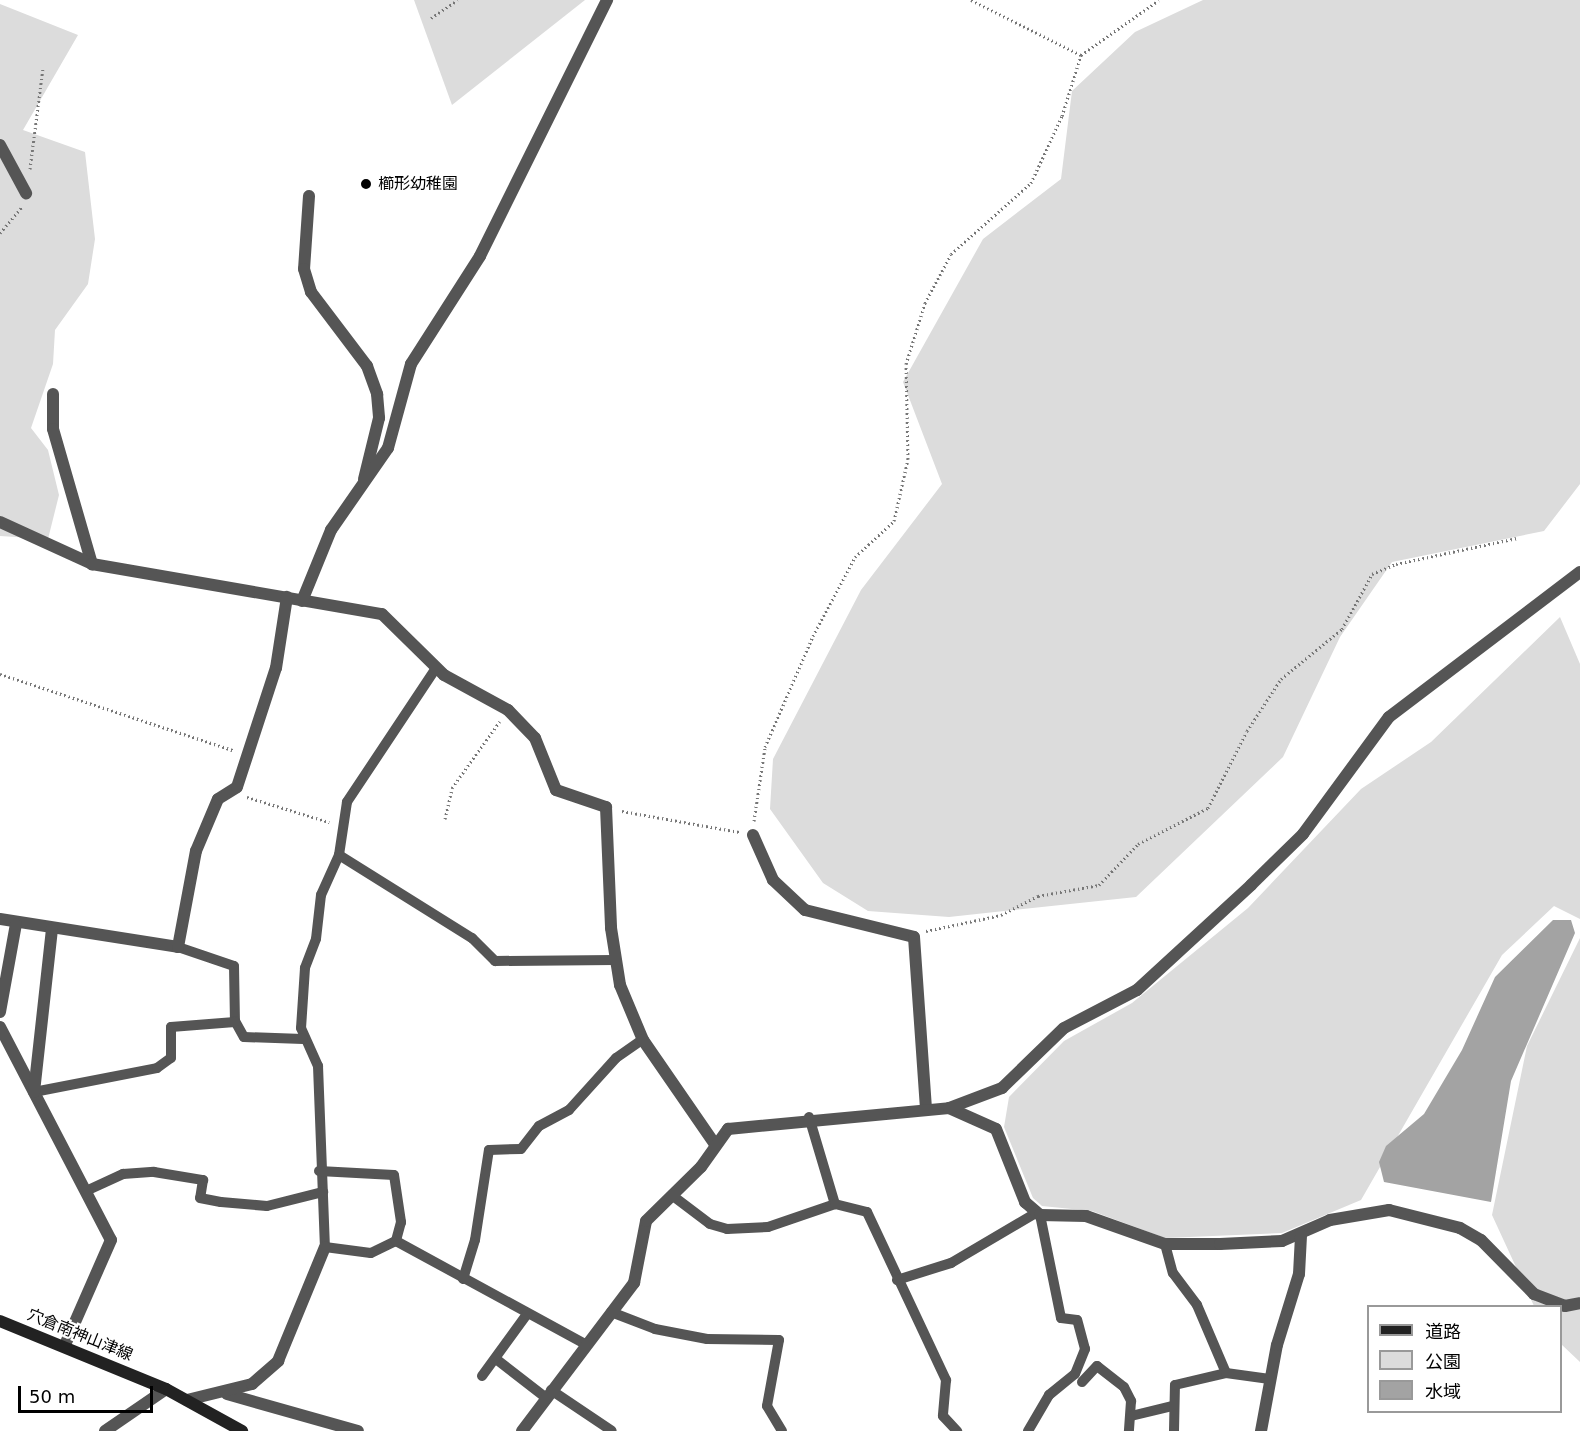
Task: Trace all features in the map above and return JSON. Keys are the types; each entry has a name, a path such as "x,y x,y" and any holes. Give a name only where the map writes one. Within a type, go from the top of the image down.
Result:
{"main road":[{"name":"穴倉南神山津線","path":"0,1321 65,1345 166,1389 242,1431"}],"street":[{"path":"302,601 332,530 395,433 411,364 480,256 607,0"},
{"path":"0,145 26,193"},
{"path":"309,196 304,269 310,292 367,366 377,394 379,418 363,483"},
{"path":"53,394 53,429 92,564"},
{"path":"0,522 92,564 382,614 436,668 508,710 535,738 556,790 606,807 614,960 643,1039 714,1143"},
{"path":"522,1431 583,1343 634,1283 646,1221 701,1167 714,1143 728,1129 809,1117 949,1108 1002,1088 1064,1028 1137,990 1303,834 1389,717 1580,572"},
{"path":"0,919 52,930 178,947 196,851 211,810 237,787 276,668 287,597"},
{"path":"753,835 773,880 805,910 914,937 926,1110"},
{"path":"0,1012 16,924"},
{"path":"34,1092 52,930"},
{"path":"0,1027 111,1240 65,1345"},
{"path":"949,1108 996,1129 1024,1203 1038,1214 1086,1216 1165,1244 1262,1243 1301,1235 1356,1213 1389,1210 1435,1218 1481,1240 1534,1294 1565,1306 1580,1303"},
{"path":"1261,1431 1270,1379 1299,1274 1301,1235"},
{"path":"187,1400 227,1394 252,1384 278,1361 326,1246"},
{"path":"105,1431 166,1389"},
{"path":"227,1394 358,1431"}],"lane":[{"path":"319,1171 394,1175 401,1222 396,1241 371,1253 326,1246 323,1192 319,1171 318,1066 303,1039 305,968 316,939 321,895 339,855 340,825 362,778 393,739 436,668"},
{"path":"339,855 472,938 495,961 614,960"},
{"path":"178,947 234,966 235,1022 240,1034 257,1041 303,1039"},
{"path":"34,1092 157,1068 170,1061 171,1027 235,1022"},
{"path":"463,1279 475,1240 489,1150 520,1149 539,1126 569,1110 616,1058 643,1039"},
{"path":"809,1117 835,1204"},
{"path":"86,1191 123,1174 154,1172 203,1180 200,1198 221,1202 267,1206 323,1192"},
{"path":"673,1196 710,1224 727,1229 768,1227 835,1204 867,1212 946,1380 943,1416 957,1431"},
{"path":"897,1280 951,1263 1038,1214 1061,1318 1077,1320 1085,1349 1075,1374 1046,1399 1028,1431"},
{"path":"396,1241 583,1343"},
{"path":"1165,1244 1173,1273 1197,1305 1226,1373"},
{"path":"611,1311 641,1325 707,1339 779,1341 767,1406 782,1431"},
{"path":"482,1376 528,1314"},
{"path":"496,1359 612,1431"},
{"path":"1082,1382 1097,1366 1124,1387 1131,1416 1130,1431"},
{"path":"1174,1431 1172,1406 1175,1385 1226,1373 1270,1379"},
{"path":"1131,1416 1172,1406"}],"path":[{"path":"431,18 458,0"},
{"path":"971,0 1081,55"},
{"path":"606,807 753,835 765,747 813,636 855,557 894,521 908,459 906,364 925,303 951,254 1031,183 1062,116 1081,55 1159,0"},
{"path":"0,233 25,202 43,68"},
{"path":"914,937 947,923 1000,915 1038,896 1098,885 1138,844 1208,808 1246,731 1281,679 1342,629 1372,574 1396,564 1517,538"},
{"path":"0,674 248,755"},
{"path":"445,819 452,788 508,710"},
{"path":"237,787 244,796 340,825"}],"green space":[{"path":"414,0 585,0 452,105"},
{"path":"1203,0 1580,0 1580,484 1544,531 1392,562 1340,637 1283,757 1136,897 949,917 868,911 823,883 770,809 773,759 861,590 942,484 903,382 983,239 1061,179 1072,91 1135,32"},
{"path":"0,4 78,35 23,130 85,152 95,239 88,284 55,330 53,364 31,428 48,450 59,495 48,539 0,536"},
{"path":"1560,617 1580,664 1580,919 1554,906 1502,955 1361,1200 1282,1233 1165,1238 1092,1211 1042,1206 1033,1198 1004,1127 1009,1097 1064,1041 1132,1003 1248,908 1361,789 1431,742"},
{"path":"1580,938 1580,1362 1562,1345 1562,1305 1534,1305 1492,1215 1527,1046"}],"water":[{"path":"1553,920 1571,920 1575,933 1511,1081 1491,1202 1384,1182 1379,1162 1386,1146 1424,1114 1462,1050 1495,977"}],"place":[{"name":"櫛形幼稚園","path":"366,184"}]}
